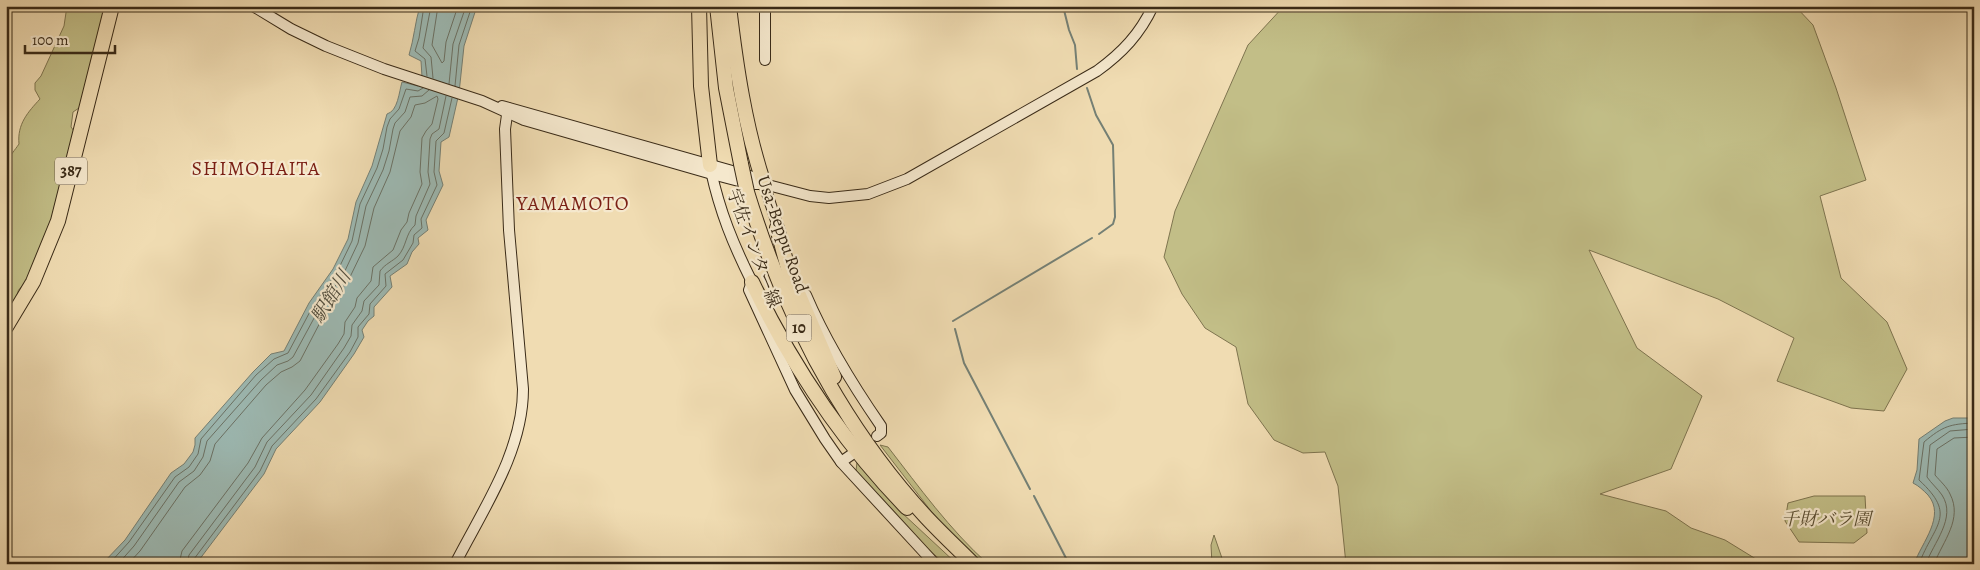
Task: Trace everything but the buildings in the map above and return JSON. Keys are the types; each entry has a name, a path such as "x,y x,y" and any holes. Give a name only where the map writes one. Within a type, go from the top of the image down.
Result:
{"highway":[{"name":"387","path":"6,327 33,282 58,221 112,6"},
{"path":"699,6 701,86 711,170"},
{"name":"Usa-Beppu Road","path":"717,6 726,88 747,192 763,245 798,327 826,380 874,452 927,518 973,564"},
{"path":"729,6 744,105 756,160 764,184"},
{"path":"778,228 789,272 816,338 844,395 870,437 874,452"},
{"path":"752,282 765,310 802,374 839,430 874,473 933,537 962,564"}],"main road":[{"name":"宇佐インター線","path":"253,6 318,42 384,69 508,110 711,170 750,176 764,184 778,228 823,332 847,374 881,426 881,433 877,436"},
{"path":"764,6 765,60"},
{"path":"764,184 810,196 844,198 868,194 899,184 1097,71 1116,58 1145,24 1153,6"},
{"path":"455,564 512,450 519,429 522,406 523,388 509,230 506,129 508,110"},
{"name":"宇佐インター線","path":"711,170 731,239 752,282 749,290 795,390 841,462 935,564"},
{"path":"841,462 851,455"}],"green space":[{"path":"67,6 105,6 82,106 73,112 71,127 77,135 52,228 25,285 18,291 14,304 6,314 6,181 8,163 19,144 20,130 24,119 40,99 35,90 35,83 41,76 64,26"},
{"path":"1284,6 1795,6 1813,25 1866,180 1820,196 1841,278 1887,322 1907,369 1884,411 1851,408 1777,381 1794,338 1718,299 1589,250 1637,348 1702,396 1671,469 1600,494 1666,511 1691,528 1725,540 1764,564 1346,564 1338,486 1325,452 1303,453 1274,440 1248,404 1236,347 1205,328 1182,294 1164,257 1175,211 1248,45"},
{"path":"880,445 888,447 948,523 988,564 979,564 941,524"},
{"path":"857,462 901,512 957,564 945,564 918,540 856,471"},
{"name":"千財バラ園","path":"1814,496 1865,496 1867,533 1854,543 1799,542 1785,521 1788,503"},
{"path":"1214,535 1224,564 1212,564 1211,545"}],"water":[{"name":"駅館川","path":"420,6 477,6 464,46 459,93 449,137 441,142 439,171 443,185 426,220 428,230 418,238 419,244 412,252 407,264 390,276 392,287 374,307 374,316 362,330 364,337 354,354 320,402 276,449 264,474 196,564 102,564 125,540 171,473 184,464 193,452 195,438 271,354 284,351 309,303 333,269 348,239 356,202 372,166 387,114 396,105 402,82 418,86 422,77 421,61 409,55"},
{"path":"1953,418 1974,418 1974,564 1914,564 1931,529 1935,512 1933,503 1928,495 1913,483 1917,470 1919,439 1945,421"}],"waterway":[{"path":"1063,6 1075,45 1077,69"},
{"path":"1087,88 1096,115 1113,145 1115,217 1113,224 1099,234"},
{"path":"953,321 1092,238"},
{"path":"955,329 964,363 1030,489"},
{"path":"1034,496 1069,564"}],"district":[{"name":"SHIMOHAITA","path":"256,168"},
{"name":"YAMAMOTO","path":"573,203"}]}
